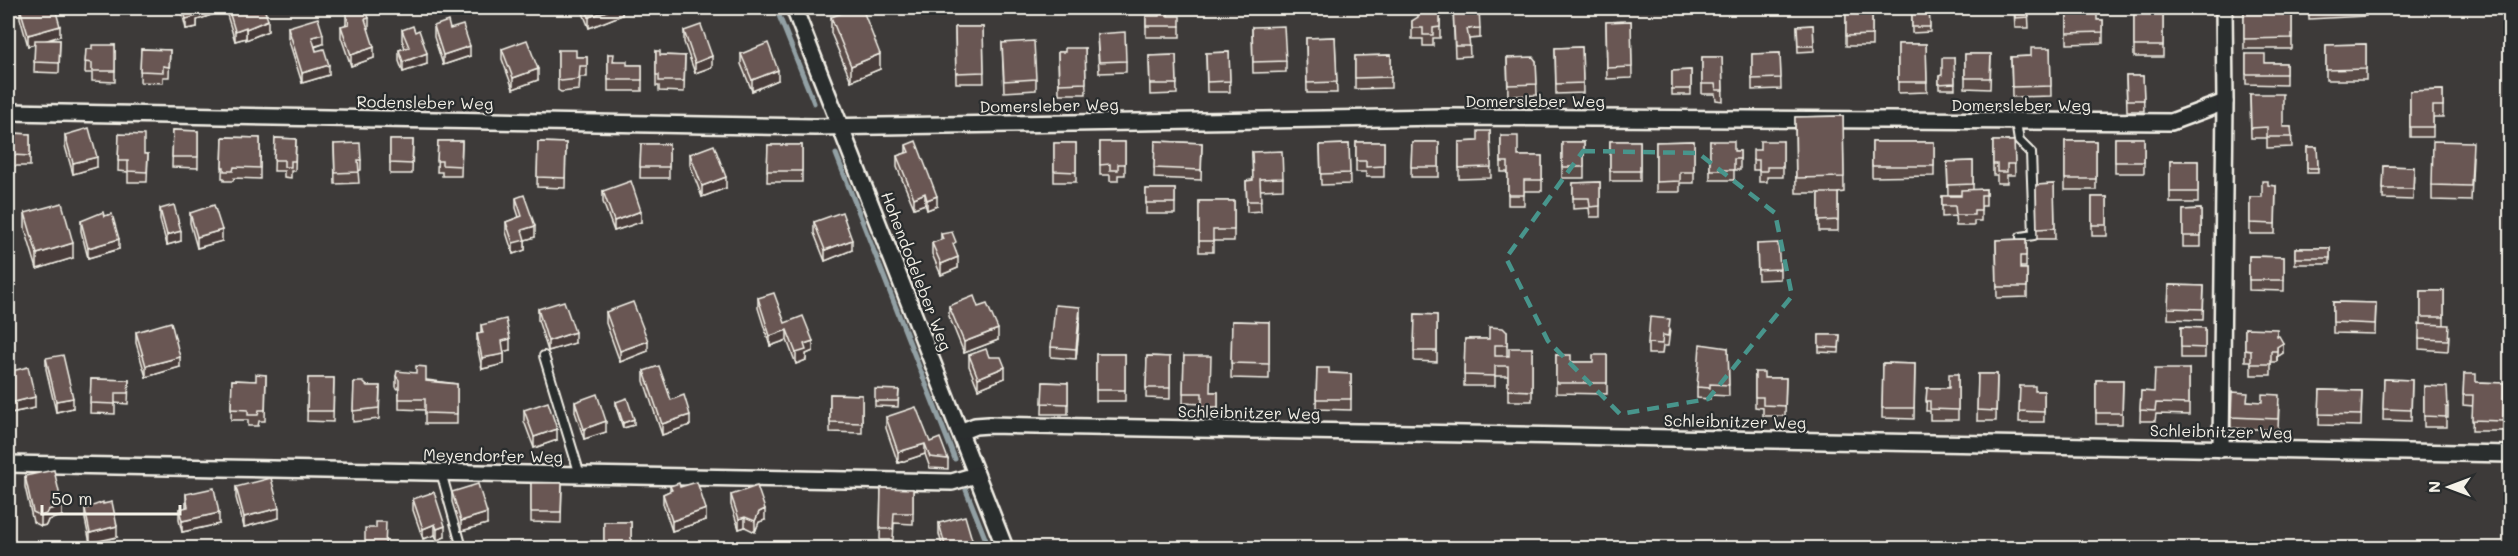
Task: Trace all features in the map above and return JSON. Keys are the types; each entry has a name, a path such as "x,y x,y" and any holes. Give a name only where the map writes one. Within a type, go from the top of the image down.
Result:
{"street":[{"name":"Hohendodeleber Weg","path":"794,8 1005,549"},
{"path":"2221,449 2224,8"},
{"name":"Domersleber Weg","path":"841,126 1445,117 2171,122 2225,102"},
{"name":"Rodensleber Weg","path":"8,112 841,126"},
{"name":"Schleibnitzer Weg","path":"960,432 989,424 2511,454"},
{"name":"Meyendorfer Weg","path":"8,464 952,482 976,475"}],"lane":[{"path":"2016,122 2019,141 2031,153 2034,235 2021,237"},
{"path":"544,356 580,475"},
{"path":"441,472 462,549"}],"highlighted area":[{"path":"1583,151 1698,153 1775,213 1792,296 1708,399 1620,414 1548,341 1506,258"}],"building":[{"path":"20,8 55,8 60,26 28,35"},
{"path":"183,8 202,8 195,10 197,16 186,19"},
{"path":"228,8 264,8 268,20 235,31"},
{"path":"365,8 369,18 365,19 374,47 351,55 341,26 349,24 346,12"},
{"path":"585,8 615,8 589,17"},
{"path":"862,8 880,54 851,66 831,17"},
{"path":"1159,8 1168,8 1168,16 1180,16 1180,26 1146,26 1146,16 1159,16"},
{"path":"1418,8 1440,8 1440,27 1433,28 1433,35 1423,35 1423,28 1412,28 1412,21 1418,17"},
{"path":"1453,8 1479,8 1480,28 1467,29 1470,46 1455,46"},
{"path":"1912,8 1929,8 1930,27 1912,27"},
{"path":"2015,8 2028,8 2029,17 2015,18"},
{"path":"2134,8 2163,8 2163,46 2134,46"},
{"path":"2244,8 2266,8 2266,14 2292,13 2292,38 2244,39"},
{"path":"2097,9 2097,20 2103,20 2103,32 2067,33 2067,10"},
{"path":"1846,11 1872,11 1872,35 1846,36"},
{"path":"318,18 323,34 312,37 316,51 324,49 329,65 302,73 288,27"},
{"path":"448,21 450,29 463,25 470,46 443,55 434,26"},
{"path":"1631,21 1632,67 1607,68 1606,22"},
{"path":"701,25 712,56 695,63 684,31"},
{"path":"1813,25 1814,46 1798,46 1797,26"},
{"path":"413,26 415,32 419,30 427,53 403,62 399,50 409,47 402,30"},
{"path":"1284,26 1286,61 1253,62 1252,27"},
{"path":"955,27 983,27 984,72 956,73"},
{"path":"1125,32 1126,61 1099,62 1097,34"},
{"path":"1335,37 1337,82 1307,83 1306,38"},
{"path":"35,40 60,40 59,63 34,62"},
{"path":"527,40 538,69 513,78 502,49"},
{"path":"1034,41 1036,79 1004,81 1002,43"},
{"path":"768,43 778,70 752,80 741,54"},
{"path":"1898,44 1926,44 1927,82 1898,82"},
{"path":"2366,44 2366,69 2326,70 2326,45"},
{"path":"92,45 115,45 115,71 92,71 92,63 85,62 86,49 92,49"},
{"path":"1582,47 1583,83 1556,84 1555,48"},
{"path":"1065,48 1085,48 1086,83 1059,84 1058,52 1065,52"},
{"path":"2031,48 2050,48 2051,86 2012,87 2011,57 2031,56"},
{"path":"141,49 170,50 169,67 163,66 163,72 140,71"},
{"path":"558,50 576,50 576,57 587,57 587,66 580,66 579,79 561,81 558,79"},
{"path":"656,51 660,51 660,55 685,56 684,81 659,81 659,75 656,75"},
{"path":"1229,52 1230,81 1207,82 1206,53"},
{"path":"1780,53 1781,78 1752,79 1752,54"},
{"path":"608,54 614,54 613,61 627,61 627,65 642,65 642,80 608,80"},
{"path":"1965,54 1991,54 1990,78 1965,78"},
{"path":"2246,54 2265,54 2265,63 2286,63 2286,74 2246,74"},
{"path":"1176,55 1177,84 1150,84 1149,56"},
{"path":"1391,55 1391,77 1355,78 1355,56"},
{"path":"1533,57 1536,61 1537,84 1508,85 1507,58"},
{"path":"1702,57 1722,57 1723,90 1716,90 1715,84 1702,84"},
{"path":"1942,58 1954,58 1955,83 1939,84 1939,76 1942,75"},
{"path":"1691,70 1691,89 1672,89 1672,71"},
{"path":"2126,76 2143,76 2144,100 2127,100"},
{"path":"2443,90 2443,106 2433,106 2433,127 2410,127 2410,91"},
{"path":"2250,94 2283,94 2283,127 2291,127 2292,137 2267,137 2267,127 2251,128"},
{"path":"1843,116 1844,177 1796,178 1795,117"},
{"path":"89,128 97,157 73,163 65,135"},
{"path":"173,130 198,131 198,157 172,157"},
{"path":"1478,131 1490,131 1491,167 1459,168 1459,142 1478,141"},
{"path":"12,133 30,134 30,156 12,155"},
{"path":"119,134 144,135 144,154 148,154 147,172 128,171 128,161 118,161"},
{"path":"1501,136 1518,136 1518,156 1542,156 1542,180 1524,180 1524,195 1508,195 1508,162 1501,162"},
{"path":"223,137 260,138 260,168 234,167 233,171 224,171 222,167"},
{"path":"275,138 296,139 295,161 291,161 291,167 284,167 284,160 274,160"},
{"path":"2115,138 2144,138 2144,162 2115,162"},
{"path":"390,140 413,140 412,164 390,163"},
{"path":"438,141 462,141 461,166 442,165 442,161 437,161"},
{"path":"916,141 937,196 927,200 925,193 914,198 897,156 909,152 906,145"},
{"path":"1155,141 1202,143 1201,170 1154,168"},
{"path":"1610,141 1640,141 1640,171 1610,171"},
{"path":"1694,141 1694,172 1680,172 1680,181 1656,182 1656,142"},
{"path":"1710,141 1734,141 1734,151 1740,151 1740,159 1734,159 1734,170 1710,170"},
{"path":"1760,141 1783,141 1783,167 1767,167 1767,171 1759,171 1759,160 1753,160 1753,150 1760,150"},
{"path":"1993,141 2014,141 2015,164 2007,164 2007,172 1997,172 1997,164 1993,164"},
{"path":"2065,141 2096,141 2096,179 2065,179"},
{"path":"2433,141 2473,142 2471,186 2432,185"},
{"path":"538,142 566,143 565,178 537,177"},
{"path":"1100,142 1125,142 1125,164 1118,164 1118,170 1110,170 1110,164 1100,165"},
{"path":"1356,142 1384,142 1384,166 1366,167 1366,161 1356,161"},
{"path":"1412,142 1439,142 1439,167 1411,167"},
{"path":"1562,142 1584,142 1584,167 1562,167"},
{"path":"1872,142 1934,142 1934,166 1872,166"},
{"path":"360,143 359,172 335,173 334,144"},
{"path":"1054,143 1076,143 1076,172 1054,171"},
{"path":"641,144 669,144 669,167 640,167"},
{"path":"1349,144 1350,173 1321,174 1320,145"},
{"path":"714,145 726,177 702,186 690,154"},
{"path":"768,145 802,145 802,171 767,171"},
{"path":"2307,147 2317,147 2318,168 2307,168"},
{"path":"1282,151 1283,178 1260,179 1261,201 1247,201 1246,181 1253,180 1252,152"},
{"path":"1973,161 1973,184 1948,185 1947,162"},
{"path":"2170,161 2198,161 2198,192 2170,192"},
{"path":"2384,166 2414,167 2413,189 2383,189"},
{"path":"631,181 641,211 614,221 603,191"},
{"path":"2262,181 2268,181 2268,185 2276,186 2275,224 2250,223 2250,197 2262,197"},
{"path":"1600,182 1600,206 1590,207 1589,198 1573,198 1573,183"},
{"path":"2054,184 2055,228 2037,229 2036,185"},
{"path":"1146,189 1175,189 1175,203 1146,203"},
{"path":"1986,189 1986,195 1981,195 1981,210 1974,210 1974,215 1956,215 1955,206 1942,206 1942,196 1961,196 1961,190"},
{"path":"1819,193 1838,193 1838,220 1819,221"},
{"path":"524,195 535,226 522,230 525,240 513,243 506,222 522,216 516,198"},
{"path":"2092,197 2107,197 2107,225 2092,225"},
{"path":"1199,201 1234,201 1234,230 1213,230 1213,241 1199,241"},
{"path":"62,203 73,243 37,254 25,213"},
{"path":"174,205 181,231 167,235 160,209"},
{"path":"214,205 222,230 197,237 190,213"},
{"path":"2201,209 2201,236 2183,236 2183,210"},
{"path":"103,212 104,216 112,214 119,239 88,248 81,221"},
{"path":"842,212 852,240 825,250 814,222"},
{"path":"952,232 956,242 953,244 958,257 941,264 932,243 943,239 941,234"},
{"path":"2026,239 2026,256 2020,256 2020,269 2027,269 2027,287 1997,287 1996,240"},
{"path":"1778,243 1780,269 1758,270 1757,244"},
{"path":"2295,248 2330,248 2330,258 2295,258"},
{"path":"2249,256 2284,257 2284,280 2249,280"},
{"path":"2169,285 2204,286 2203,309 2168,308"},
{"path":"2421,291 2444,291 2444,317 2421,317"},
{"path":"774,293 785,323 803,316 813,341 804,344 806,350 796,353 787,330 770,336 758,298"},
{"path":"974,296 978,307 987,304 998,329 964,342 949,306"},
{"path":"564,301 575,332 548,341 538,309"},
{"path":"633,302 648,341 620,351 606,312"},
{"path":"2333,302 2376,303 2375,324 2333,322"},
{"path":"1055,305 1080,307 1076,349 1051,347"},
{"path":"1415,314 1437,315 1437,351 1414,351"},
{"path":"1650,317 1670,319 1668,336 1663,335 1662,344 1648,343"},
{"path":"506,319 510,339 502,341 504,354 482,358 477,334 483,333 481,325"},
{"path":"1232,321 1269,322 1269,364 1231,363"},
{"path":"171,322 180,357 146,366 136,332"},
{"path":"2419,324 2449,325 2448,340 2419,339"},
{"path":"1489,327 1503,328 1507,332 1507,345 1495,345 1495,356 1509,356 1509,348 1532,348 1532,391 1508,390 1508,366 1495,366 1495,376 1464,375 1465,339 1489,339"},
{"path":"2181,327 2205,328 2205,348 2181,347"},
{"path":"2245,328 2277,329 2277,336 2283,343 2277,347 2277,351 2271,351 2271,364 2251,364 2251,351 2245,350"},
{"path":"1819,335 1840,335 1839,348 1819,347"},
{"path":"1700,344 1728,348 1729,385 1710,384 1710,388 1697,387"},
{"path":"986,349 989,357 1001,357 1005,367 978,378 969,355"},
{"path":"1096,354 1125,354 1125,390 1096,390"},
{"path":"63,355 73,398 56,401 46,358"},
{"path":"1556,355 1571,355 1571,362 1593,362 1593,355 1607,355 1607,383 1556,383"},
{"path":"1147,356 1170,357 1170,388 1146,388"},
{"path":"1184,356 1211,356 1210,392 1218,392 1218,407 1202,407 1202,393 1183,393"},
{"path":"1883,363 1915,364 1914,408 1882,408"},
{"path":"416,366 426,367 426,381 457,384 457,414 425,413 425,399 399,399 397,371 416,373"},
{"path":"659,366 671,400 684,395 690,415 662,424 644,371"},
{"path":"28,367 35,397 10,403 8,372"},
{"path":"1317,368 1329,368 1329,373 1351,374 1351,399 1316,399"},
{"path":"2155,369 2189,369 2189,404 2156,403 2155,411 2140,410 2141,391 2154,392"},
{"path":"1755,372 1764,372 1764,378 1786,378 1785,406 1763,405 1763,397 1755,397"},
{"path":"256,374 266,375 265,410 259,410 258,415 248,415 248,410 231,409 232,380 256,381"},
{"path":"1949,374 1958,374 1958,410 1930,409 1930,401 1926,401 1927,388 1949,388"},
{"path":"1978,374 1997,374 1996,411 1977,410"},
{"path":"2464,374 2476,374 2476,382 2504,383 2503,421 2472,420 2473,395 2463,395"},
{"path":"308,378 334,378 333,411 307,411"},
{"path":"91,379 129,380 128,393 115,393 115,404 90,403"},
{"path":"2384,379 2412,380 2411,410 2383,409"},
{"path":"2096,380 2123,380 2122,413 2096,413"},
{"path":"354,382 363,382 367,386 380,386 379,408 353,411"},
{"path":"1043,382 1068,383 1068,404 1042,403"},
{"path":"2020,386 2035,386 2035,391 2044,391 2044,412 2019,411"},
{"path":"2424,386 2447,387 2446,417 2424,416"},
{"path":"875,389 899,390 898,401 875,401"},
{"path":"2320,390 2362,391 2361,415 2319,414"},
{"path":"2232,392 2248,393 2247,401 2262,402 2262,394 2279,395 2278,419 2231,417"},
{"path":"597,394 606,421 584,429 575,402"},
{"path":"830,394 862,395 862,423 830,422"},
{"path":"627,398 634,419 623,423 616,402"},
{"path":"548,402 557,429 534,437 524,410"},
{"path":"916,407 930,442 940,438 948,459 930,457 925,444 898,452 886,417"},
{"path":"54,470 62,505 48,510 41,516 33,512 25,476"},
{"path":"271,478 279,508 244,517 236,487"},
{"path":"697,482 706,509 672,521 663,494 672,490 670,486 679,483 680,487"},
{"path":"531,483 562,483 561,512 531,512"},
{"path":"478,484 487,513 461,521 452,492"},
{"path":"757,486 765,509 759,512 755,521 745,517 739,519 731,495"},
{"path":"214,488 219,513 182,521 179,509 188,507 186,494"},
{"path":"881,488 913,489 913,513 894,513 893,529 880,529"},
{"path":"434,492 445,526 437,529 435,524 423,529 413,499"},
{"path":"103,502 103,504 112,502 117,526 90,533 85,509"},
{"path":"965,516 973,543 946,549 939,523"},
{"path":"376,522 386,522 385,549 365,549 365,528 376,528"},
{"path":"604,522 631,522 631,544 604,543"},
{"path":"163,543 164,549 139,549 139,546"},
{"path":"38,545 39,549 22,549"}],"waterway":[{"path":"776,8 814,103"},
{"path":"836,154 955,459"},
{"path":"966,490 989,548"}]}
